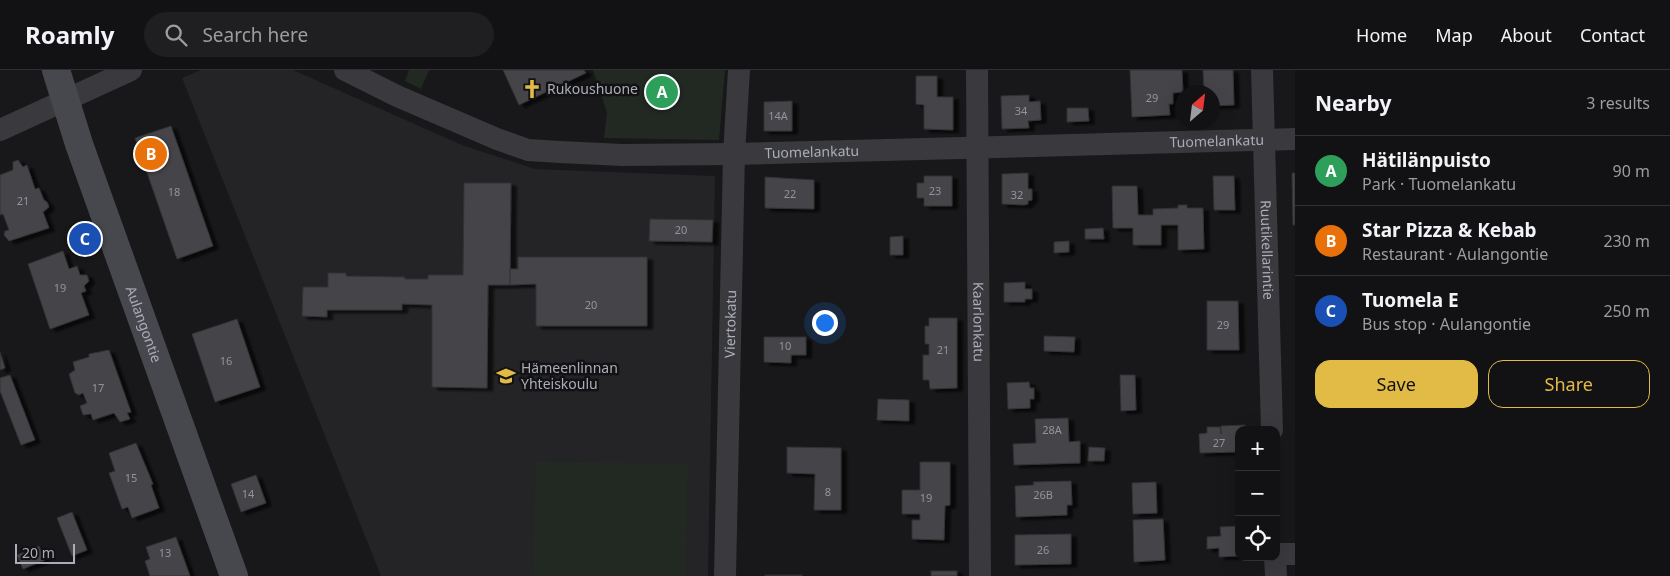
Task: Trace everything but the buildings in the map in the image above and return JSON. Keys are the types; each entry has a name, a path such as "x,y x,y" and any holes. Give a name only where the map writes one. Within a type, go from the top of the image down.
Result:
{"main road":[{"name":"Aulangontie","path":"56,70 79,144 234,576"}],"street":[{"path":"0,130 66,98 131,70"},
{"name":"Tuomelankatu","path":"345,70 397,96 528,150 622,155 734,154 1295,139"},
{"name":"Viertokatu","path":"725,576 734,154 739,70"},
{"name":"Kaarlonkatu","path":"977,70 980,576"},
{"name":"Ruutikellarintie","path":"1262,70 1272,426"},
{"path":"1280,556 1295,554"},
{"path":"1276,561 1276,576"}],"shaded area":[{"name":"Hämeenlinnan Yhteiskoulu","path":"201,70 293,70 462,145 535,169 715,176 708,576 381,576 182,78"},
{"path":"409,70 429,70 421,89 405,81"},
{"path":"593,70 725,70 719,140 604,138 607,113"},
{"path":"536,461 688,464 685,576 532,576"}],"place":[{"name":"Rukoushuone","path":"532,89"},
{"name":"Hätilänpuisto","path":"662,92"},
{"name":"Star Pizza & Kebab","path":"151,154"},
{"name":"Tuomela E","path":"85,239"},
{"name":"Hämeenlinnan Yhteiskoulu","path":"506,376"}]}
